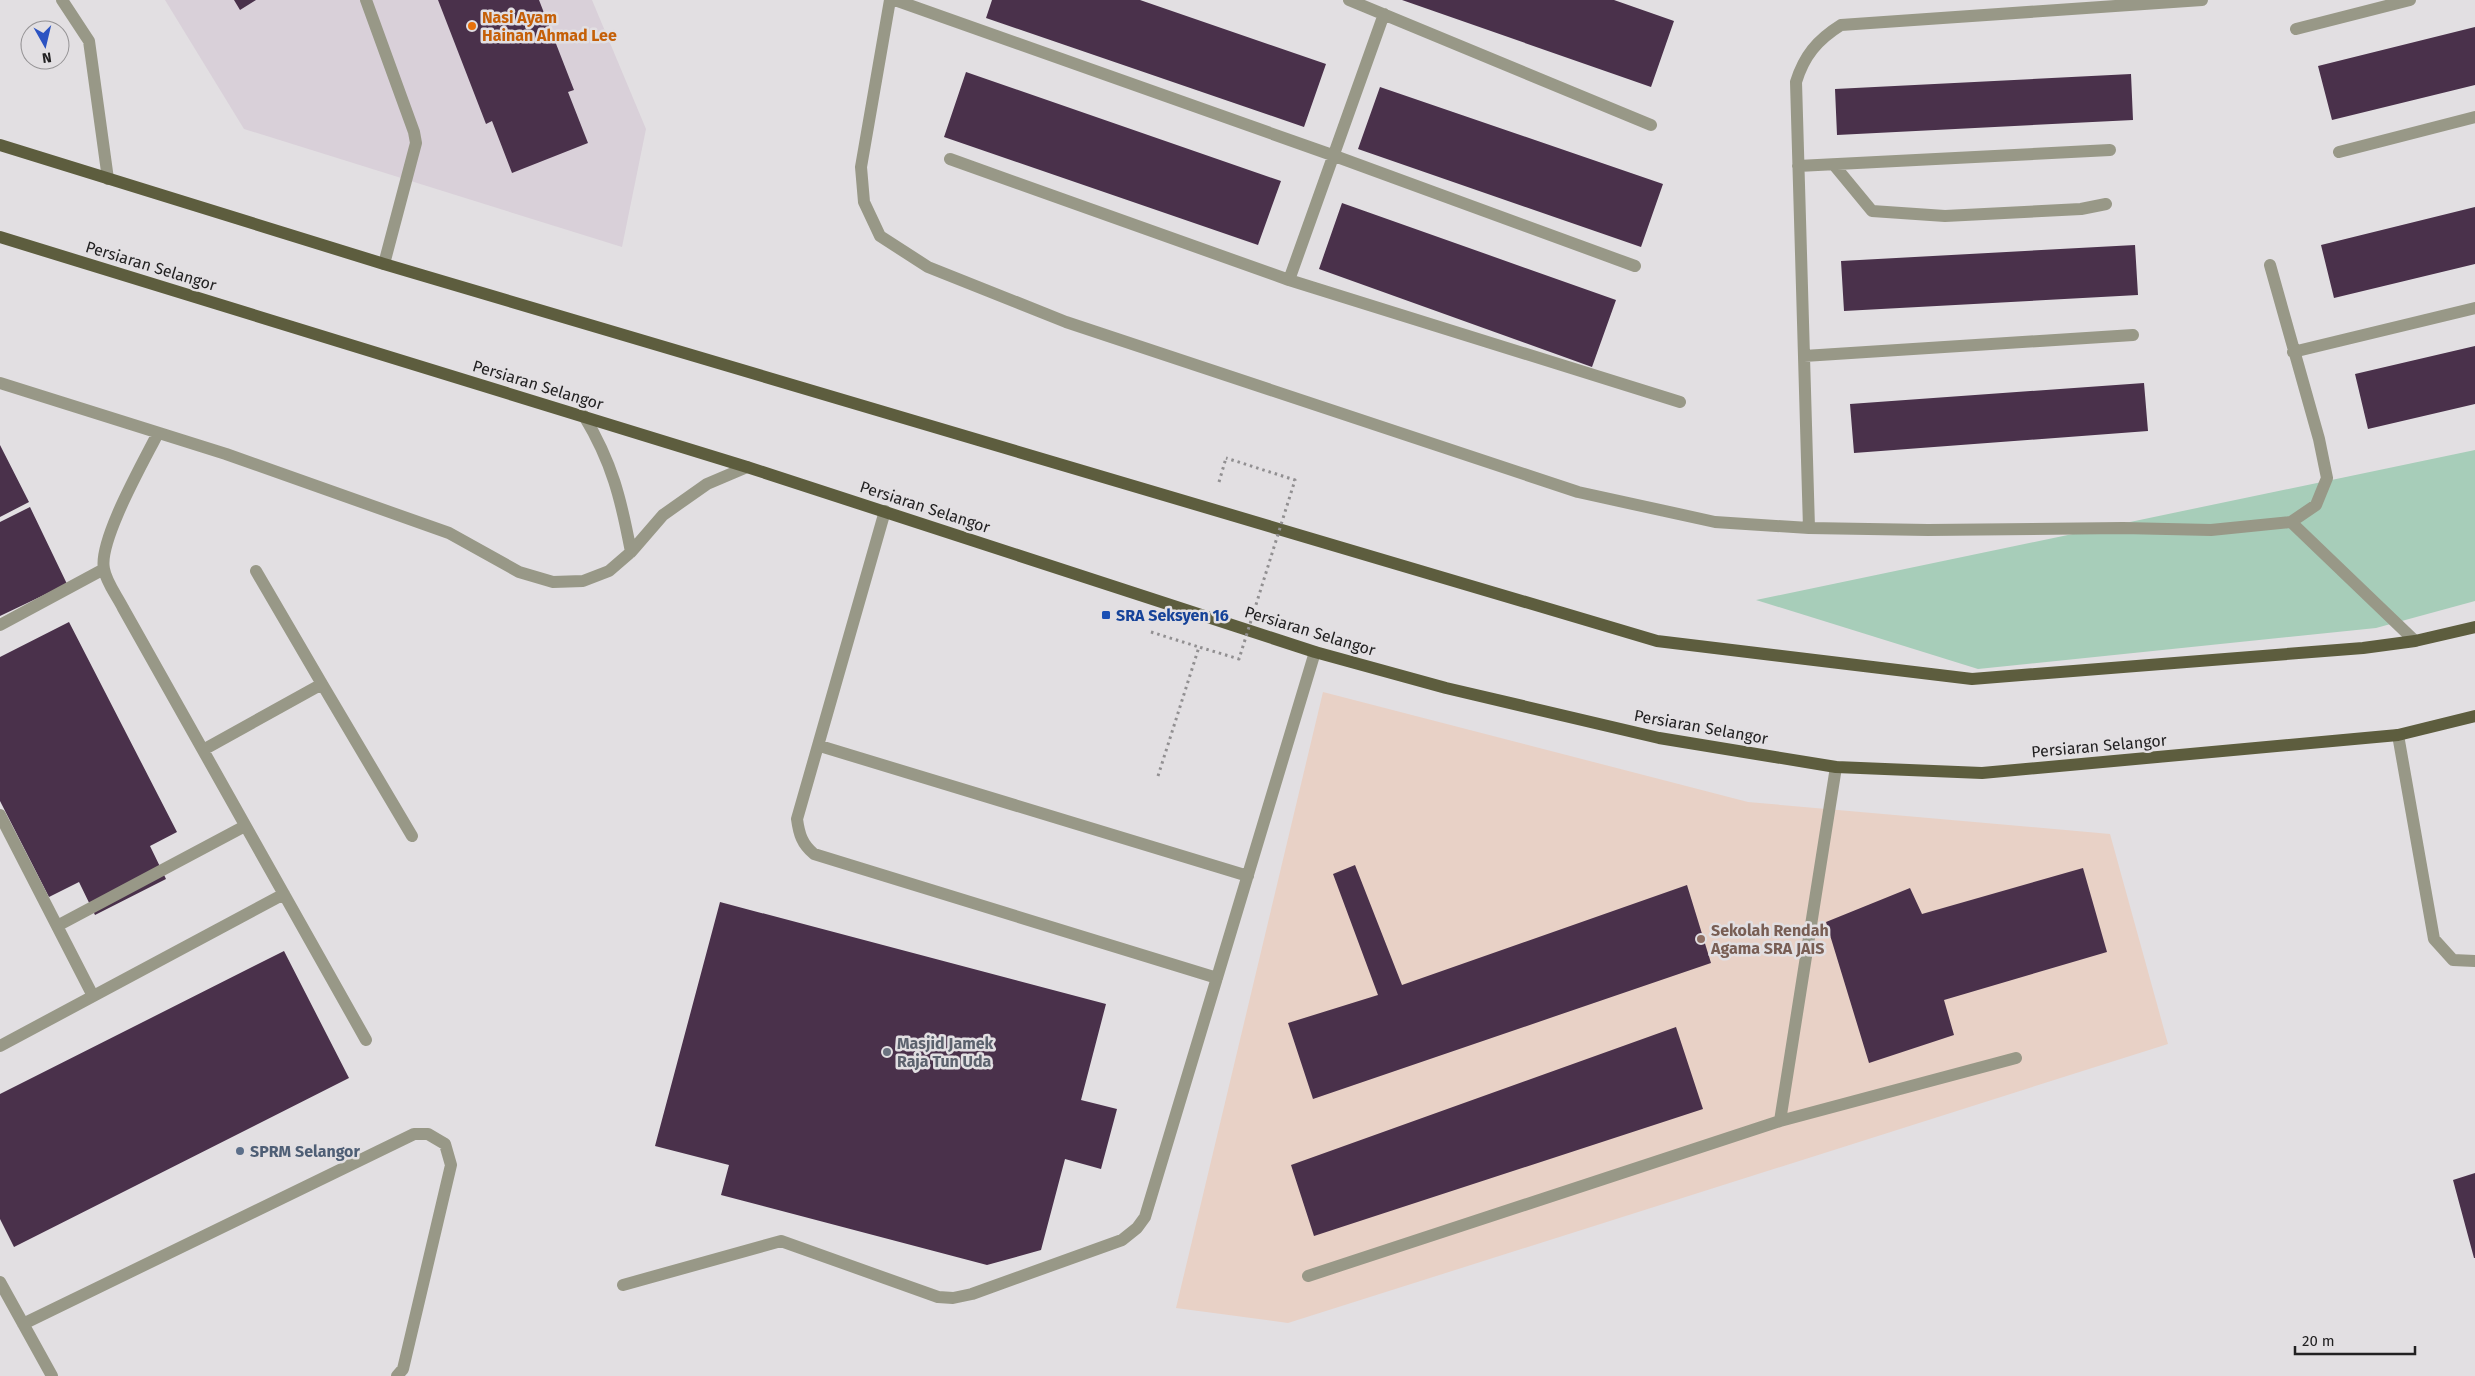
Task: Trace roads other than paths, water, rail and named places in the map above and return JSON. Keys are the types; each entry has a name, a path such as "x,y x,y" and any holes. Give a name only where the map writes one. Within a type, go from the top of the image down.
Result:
{"main road":[{"path":"0,145 384,264 1657,641 1972,679 2362,648 2415,641 2475,627"},
{"name":"Persiaran Selangor","path":"0,237 747,467 1315,652 1446,688 1659,738 1836,767 1982,773 2398,735 2475,716"}],"street":[{"path":"62,0 89,41 108,179"},
{"path":"366,0 414,132 416,143 384,264"},
{"path":"890,0 861,167 864,202 880,236 928,267 1066,322 1578,492 1715,522 1809,528 2211,530 2291,522 2316,505 2327,478 2319,439 2270,265"},
{"path":"895,0 1332,155 1635,266"},
{"path":"1349,0 1651,125"},
{"path":"1809,528 1796,82 1802,64 1812,47 1841,25 2202,0"},
{"path":"2296,29 2410,0"},
{"path":"1289,280 1332,155 1384,14"},
{"path":"2339,152 2475,117"},
{"path":"1798,166 2110,150"},
{"path":"950,159 1289,280 1680,402"},
{"path":"1834,165 1872,211 1945,216 2081,209 2106,204"},
{"path":"2293,352 2475,308"},
{"path":"1804,356 2133,335"},
{"path":"0,383 226,454 449,533 519,572 553,582 583,581 609,571 631,552 663,515 683,499 707,484 747,467"},
{"path":"584,416 601,444 611,468 622,504 631,552"},
{"path":"158,433 122,506 107,544 104,569 123,608 366,1040"},
{"path":"885,511 820,746 797,820 800,837 806,847 814,854 1217,978"},
{"path":"2291,522 2415,641"},
{"path":"0,625 104,569"},
{"path":"256,571 412,836"},
{"path":"623,1285 782,1241 938,1297 952,1298 972,1294 1122,1240 1137,1228 1145,1216 1315,652"},
{"path":"203,750 322,684"},
{"path":"2398,735 2434,939 2453,960 2475,961"},
{"path":"820,746 1248,876"},
{"path":"1780,1121 1836,767"},
{"path":"0,815 93,996"},
{"path":"57,926 245,826"},
{"path":"0,1046 284,894"},
{"path":"1308,1276 1780,1121 2016,1058"},
{"path":"23,1324 414,1134 428,1134 445,1144 451,1164 404,1369 397,1376"},
{"path":"0,1282 52,1376"}],"place":[{"name":"Nasi Ayam Hainan Ahmad Lee","path":"472,26"},
{"name":"SRA Seksyen 16","path":"1106,615"},
{"name":"Sekolah Rendah Agama SRA JAIS","path":"1701,939"},
{"name":"Masjid Jamek Raja Tun Uda","path":"887,1052"},
{"name":"SPRM Selangor","path":"240,1151"}]}
